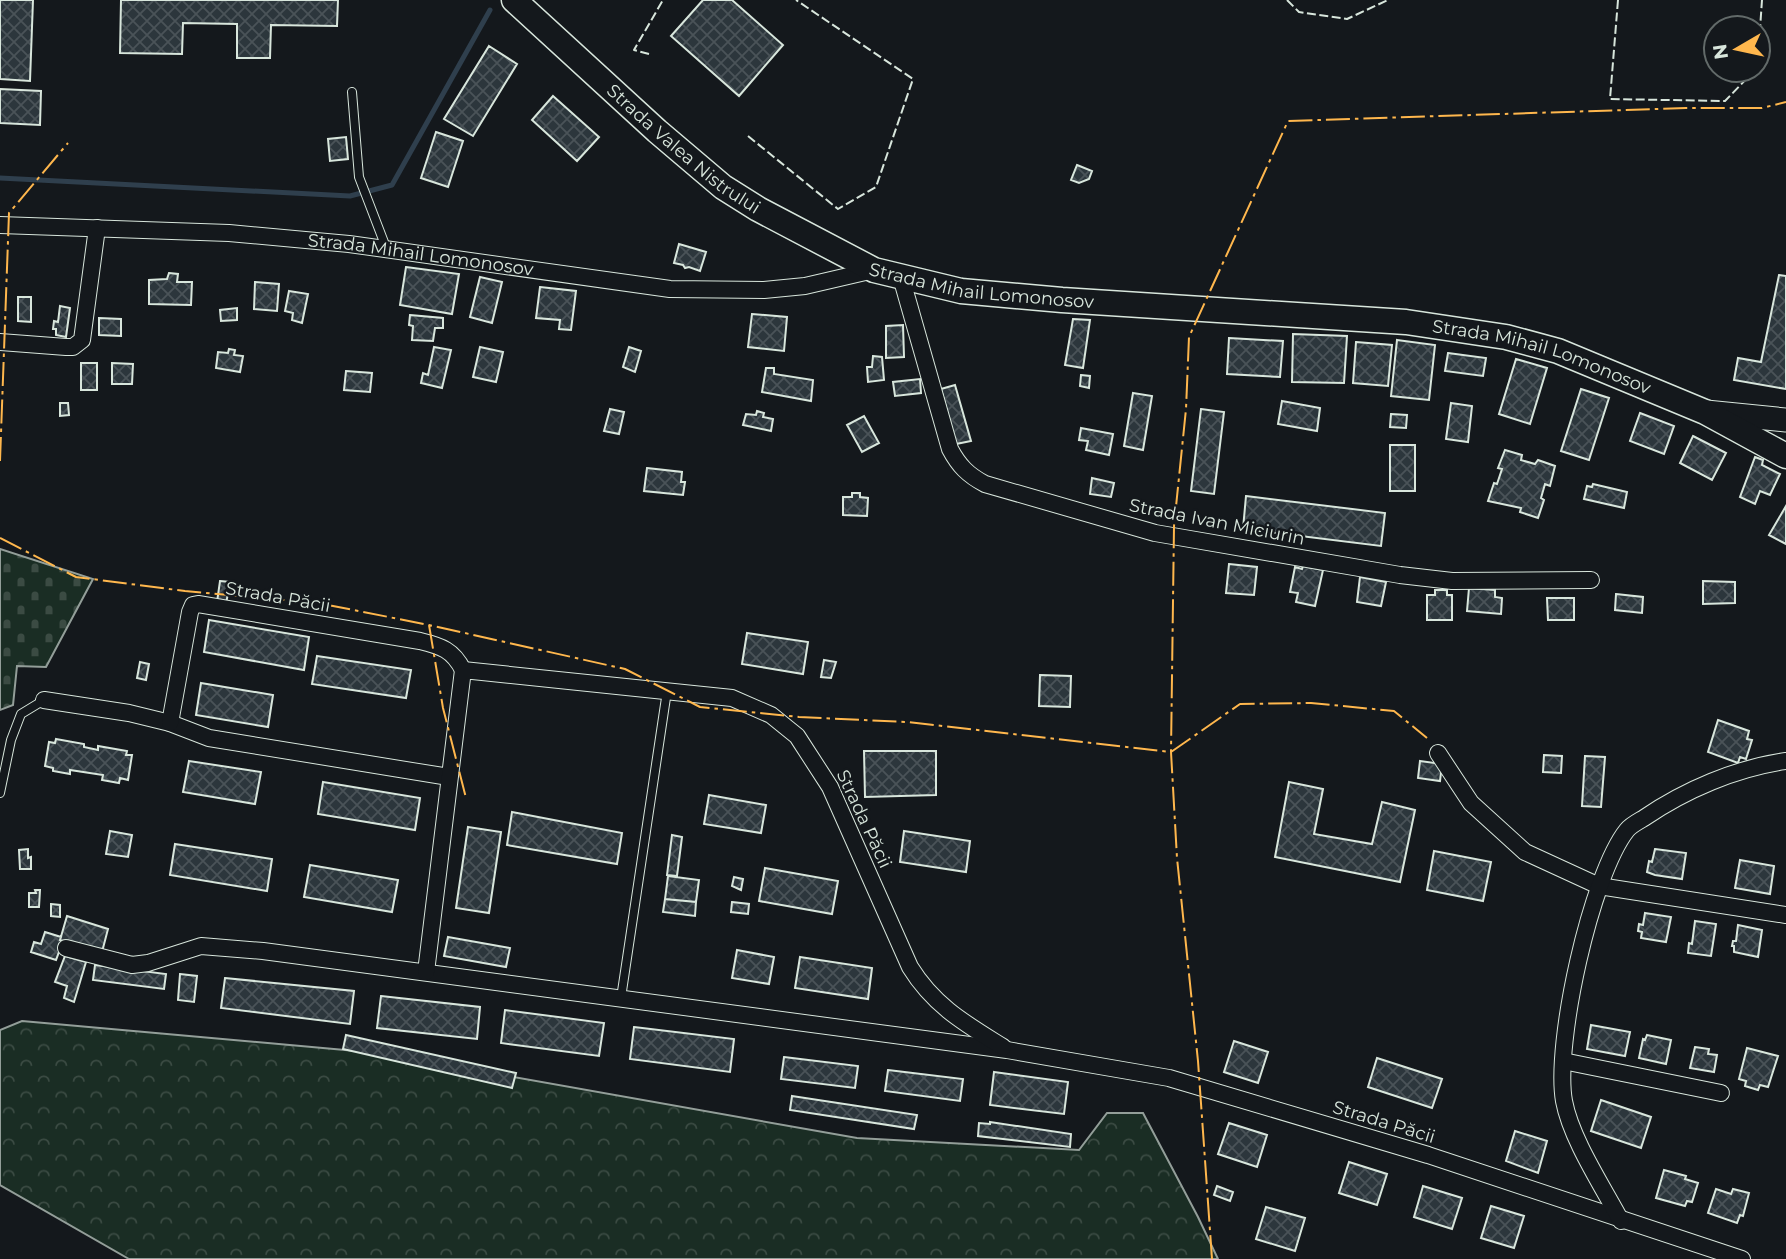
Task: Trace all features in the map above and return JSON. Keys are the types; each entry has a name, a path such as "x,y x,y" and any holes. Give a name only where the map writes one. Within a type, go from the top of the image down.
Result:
{"main road":[{"name":"Strada Valea Nistrului","path":"514,0 657,131 723,187 758,209 874,270"},
{"name":"Strada Mihail Lomonosov","path":"874,270 961,291 1062,300 1373,319 1471,331 1558,351 1705,412 1786,420"},
{"path":"1705,412 1786,456"}],"street":[{"name":"Strada Mihail Lomonosov","path":"0,225 229,233 349,244 670,289 764,290 806,286 874,270"},
{"path":"0,342 66,347 82,340 97,228"},
{"name":"Strada Ivan Miciurin","path":"901,277 950,449 959,465 985,484 1155,533 1400,575 1452,581 1591,580"},
{"name":"Strada Păcii","path":"170,723 190,612 193,606 198,604 420,641 445,648 457,658 463,670 732,698 771,715 797,736 830,787 910,967 922,986 949,1013 1007,1050"},
{"path":"426,972 463,670"},
{"path":"44,700 130,713 170,723 209,738 449,777"},
{"path":"1438,753 1471,803 1525,852 1599,886 1786,915"},
{"path":"1621,1221 1591,1167 1564,1103 1563,1061 1569,1003 1599,886 1628,829 1669,800 1728,775 1786,761"},
{"name":"Strada Păcii","path":"66,948 132,965 148,963 201,946 263,951 1007,1050 1169,1078 1427,1155 1742,1259"},
{"path":"1563,1061 1721,1093"}],"lane":[{"path":"352,92 359,177 387,250"},
{"path":"621,998 667,691"},
{"path":"0,793 11,740 21,714 44,700"}],"green space":[{"path":"0,549 93,579 46,667 17,666 13,705 0,710"},
{"path":"22,1021 378,1053 857,1138 1079,1150 1107,1113 1143,1113 1218,1259 129,1259 0,1185 0,1030"}],"building":[{"path":"0,0 33,0 30,81 0,79"},
{"path":"121,0 338,0 337,26 271,25 270,58 237,58 237,24 183,23 182,54 120,53"},
{"path":"703,0 732,0 783,45 739,96 671,36"},
{"path":"489,46 517,64 473,136 444,119"},
{"path":"0,89 41,91 40,125 0,123"},
{"path":"553,96 599,137 577,161 532,120"},
{"path":"436,132 463,141 448,187 421,178"},
{"path":"346,137 348,159 330,161 328,139"},
{"path":"1077,165 1092,171 1089,179 1079,183 1071,180"},
{"path":"679,244 706,252 700,271 674,263"},
{"path":"406,267 459,274 452,314 400,305"},
{"path":"169,273 178,274 177,282 192,282 191,305 149,304 149,280 167,279"},
{"path":"1779,275 1786,276 1786,389 1734,380 1738,358 1761,362"},
{"path":"480,277 502,282 492,323 470,317"},
{"path":"255,282 279,284 277,311 254,309"},
{"path":"540,287 576,291 571,330 559,329 560,320 536,318"},
{"path":"289,291 308,294 302,323 292,320 293,313 285,311"},
{"path":"18,297 31,297 31,322 18,321"},
{"path":"60,306 70,308 66,337 56,335 56,329 53,329 54,321 58,322"},
{"path":"237,308 237,320 221,321 220,310"},
{"path":"752,314 787,317 784,351 748,347"},
{"path":"410,315 443,318 443,328 435,328 433,341 412,340 413,326 409,325"},
{"path":"99,318 121,319 121,336 99,335"},
{"path":"1073,319 1090,320 1083,368 1065,365"},
{"path":"903,325 904,357 886,358 886,326"},
{"path":"1293,334 1347,336 1344,383 1292,382"},
{"path":"1229,338 1283,341 1280,377 1227,374"},
{"path":"1397,340 1435,345 1429,400 1391,396"},
{"path":"1356,342 1392,345 1388,386 1353,383"},
{"path":"434,347 451,350 442,388 421,383 423,373 428,375"},
{"path":"480,347 503,352 496,382 473,377"},
{"path":"629,347 641,351 635,372 623,367"},
{"path":"229,349 235,350 234,355 243,356 240,372 216,368 218,352 228,353"},
{"path":"1448,353 1486,358 1483,376 1445,371"},
{"path":"873,356 882,357 884,380 868,382 867,367 872,367"},
{"path":"1516,359 1547,368 1530,424 1499,414"},
{"path":"81,363 97,363 97,390 81,390"},
{"path":"112,363 133,364 132,384 112,384"},
{"path":"766,368 774,368 774,374 813,380 811,401 762,392"},
{"path":"346,371 372,373 370,392 344,390"},
{"path":"1081,375 1090,376 1089,388 1080,386"},
{"path":"920,379 921,393 895,396 893,382"},
{"path":"955,385 971,441 956,444 941,389"},
{"path":"1581,389 1609,398 1589,460 1561,451"},
{"path":"1133,393 1152,396 1143,450 1124,446"},
{"path":"1282,401 1320,408 1317,431 1278,424"},
{"path":"60,403 68,403 69,415 60,416"},
{"path":"1451,403 1472,406 1468,442 1446,439"},
{"path":"610,409 624,412 619,434 604,431"},
{"path":"1201,409 1224,412 1214,494 1191,491"},
{"path":"757,411 764,413 763,417 773,419 771,431 743,425 746,414 756,415"},
{"path":"1640,413 1674,426 1664,454 1630,441"},
{"path":"1391,414 1407,415 1406,428 1390,427"},
{"path":"864,416 879,443 862,452 847,425"},
{"path":"1081,428 1113,434 1109,455 1086,450 1088,441 1079,440"},
{"path":"1693,436 1726,453 1712,480 1680,463"},
{"path":"1390,445 1415,445 1415,491 1390,491"},
{"path":"1505,450 1522,455 1521,460 1535,464 1538,460 1555,466 1550,486 1545,484 1541,498 1544,500 1538,518 1520,512 1521,508 1488,501 1502,469 1498,468"},
{"path":"1755,457 1763,460 1762,465 1780,474 1770,495 1760,491 1755,504 1740,497"},
{"path":"647,468 682,472 681,482 685,482 683,495 644,491"},
{"path":"1092,478 1114,483 1111,497 1090,494"},
{"path":"1593,484 1627,492 1624,508 1584,499 1587,486 1592,487"},
{"path":"852,493 860,493 860,497 868,498 867,516 843,515 843,497 852,497"},
{"path":"1246,496 1385,513 1381,546 1243,529"},
{"path":"1786,506 1786,544 1769,535"},
{"path":"1229,564 1257,567 1254,595 1226,593"},
{"path":"1303,566 1323,570 1315,606 1296,602 1298,593 1290,592 1295,567 1302,569"},
{"path":"1360,577 1386,582 1381,606 1357,602"},
{"path":"220,581 230,582 226,604 217,602"},
{"path":"1703,581 1735,582 1735,603 1703,604"},
{"path":"1469,588 1495,590 1495,597 1502,598 1501,614 1467,611"},
{"path":"1435,590 1447,590 1447,595 1452,595 1452,620 1427,620 1427,595 1435,595"},
{"path":"1616,594 1643,597 1642,613 1615,610"},
{"path":"1547,598 1574,598 1574,620 1548,620"},
{"path":"209,620 309,637 304,670 204,652"},
{"path":"747,633 808,642 803,674 742,664"},
{"path":"317,656 411,670 406,698 312,684"},
{"path":"824,660 836,662 831,678 821,677"},
{"path":"140,662 149,664 146,680 137,678"},
{"path":"1040,675 1071,676 1070,707 1039,706"},
{"path":"201,683 273,695 268,727 196,715"},
{"path":"1718,720 1749,731 1747,739 1752,740 1746,759 1740,757 1738,763 1708,752"},
{"path":"56,739 84,744 84,747 98,750 98,746 127,751 126,755 132,755 128,780 120,778 119,783 102,780 103,775 70,770 70,774 53,771 53,768 45,766 49,742 55,743"},
{"path":"864,751 936,751 936,795 865,797"},
{"path":"1544,755 1562,756 1561,773 1543,772"},
{"path":"1585,756 1605,757 1601,807 1582,806"},
{"path":"189,761 261,772 255,804 183,792"},
{"path":"1420,761 1442,764 1440,781 1418,778"},
{"path":"323,782 420,798 415,830 318,814"},
{"path":"1289,782 1323,789 1314,834 1372,844 1382,802 1415,810 1400,882 1275,857"},
{"path":"709,795 766,805 761,833 704,824"},
{"path":"512,812 622,833 617,864 507,845"},
{"path":"468,827 501,832 489,913 456,908"},
{"path":"110,831 132,835 128,857 106,854"},
{"path":"904,831 970,841 966,872 900,862"},
{"path":"672,835 682,837 677,876 667,875"},
{"path":"175,844 272,859 267,891 170,875"},
{"path":"28,849 31,869 20,869 19,850"},
{"path":"1655,849 1686,853 1682,879 1647,872"},
{"path":"1434,851 1491,862 1483,901 1427,890"},
{"path":"1740,860 1774,866 1770,894 1735,888"},
{"path":"310,865 398,880 392,912 304,897"},
{"path":"765,868 838,881 832,914 759,901"},
{"path":"668,876 699,880 696,902 665,899"},
{"path":"734,877 743,879 741,890 732,886"},
{"path":"35,890 40,890 39,907 29,907 29,893 36,893"},
{"path":"665,899 696,902 695,916 663,912"},
{"path":"732,902 749,904 748,914 731,912"},
{"path":"51,904 60,905 60,917 51,916"},
{"path":"1645,913 1671,917 1666,942 1641,938 1639,924 1643,925"},
{"path":"67,916 108,929 102,952 60,940"},
{"path":"1695,921 1716,924 1711,956 1688,953"},
{"path":"1738,925 1762,930 1758,957 1734,952 1732,946 1733,941 1736,941"},
{"path":"45,932 61,937 60,940 63,941 56,960 31,952 34,942 41,944"},
{"path":"448,937 510,948 506,967 444,956"},
{"path":"737,950 774,957 769,984 732,978"},
{"path":"65,956 86,962 74,1002 64,998 67,986 55,982"},
{"path":"800,957 872,968 868,999 795,988"},
{"path":"95,965 166,974 164,989 93,980"},
{"path":"180,974 197,976 194,1002 178,1000"},
{"path":"225,978 354,991 350,1024 221,1008"},
{"path":"381,996 480,1007 477,1039 377,1028"},
{"path":"505,1010 604,1023 599,1056 501,1043"},
{"path":"1591,1025 1630,1032 1625,1056 1587,1049"},
{"path":"634,1027 734,1039 730,1072 630,1059"},
{"path":"346,1035 516,1073 512,1088 343,1049"},
{"path":"1647,1035 1671,1040 1666,1064 1639,1058 1643,1039 1645,1040"},
{"path":"1234,1041 1268,1052 1258,1083 1224,1072"},
{"path":"1695,1047 1709,1049 1708,1054 1717,1055 1714,1072 1690,1068"},
{"path":"1747,1048 1778,1056 1768,1087 1760,1085 1758,1090 1745,1086 1746,1081 1739,1079"},
{"path":"784,1057 858,1066 855,1088 781,1079"},
{"path":"1377,1058 1442,1079 1432,1108 1368,1087"},
{"path":"888,1070 963,1079 960,1101 885,1091"},
{"path":"994,1072 1068,1082 1064,1114 990,1105"},
{"path":"792,1096 917,1115 914,1129 790,1110"},
{"path":"1601,1100 1651,1117 1641,1148 1591,1131"},
{"path":"990,1122 1071,1134 1070,1147 978,1136 979,1123"},
{"path":"1229,1123 1267,1135 1257,1167 1218,1154"},
{"path":"1515,1131 1547,1141 1538,1173 1506,1161"},
{"path":"1349,1162 1387,1174 1377,1205 1339,1193"},
{"path":"1664,1170 1686,1176 1685,1179 1698,1183 1692,1202 1687,1201 1685,1206 1656,1198"},
{"path":"1217,1186 1233,1192 1230,1201 1214,1195"},
{"path":"1423,1186 1462,1198 1452,1229 1414,1217"},
{"path":"1716,1189 1731,1194 1733,1189 1749,1193 1743,1216 1740,1215 1737,1223 1708,1213"},
{"path":"1491,1206 1524,1216 1514,1248 1481,1238"},
{"path":"1266,1207 1305,1218 1295,1251 1256,1239"}],"waterway":[{"path":"0,178 350,196 392,185 490,10"}],"fence":[{"path":"649,54 634,50 663,0"},
{"path":"748,136 838,209 876,187 913,79 796,0"},
{"path":"1287,0 1299,12 1347,19 1388,0"},
{"path":"1618,0 1610,99 1725,101 1741,84"},
{"path":"1761,14 1762,0"}],"power":[{"path":"1212,1259 1198,1061 1177,858 1171,752 1174,526 1186,409 1189,337 1288,121 1762,108 1786,102"},
{"path":"0,461 9,213 68,143"},
{"path":"0,538 76,577 185,591 318,603 429,625 625,669 700,707 799,717 907,722 1171,752 1240,704 1311,703 1394,711 1427,738"},
{"path":"429,625 443,708 466,798"}]}
